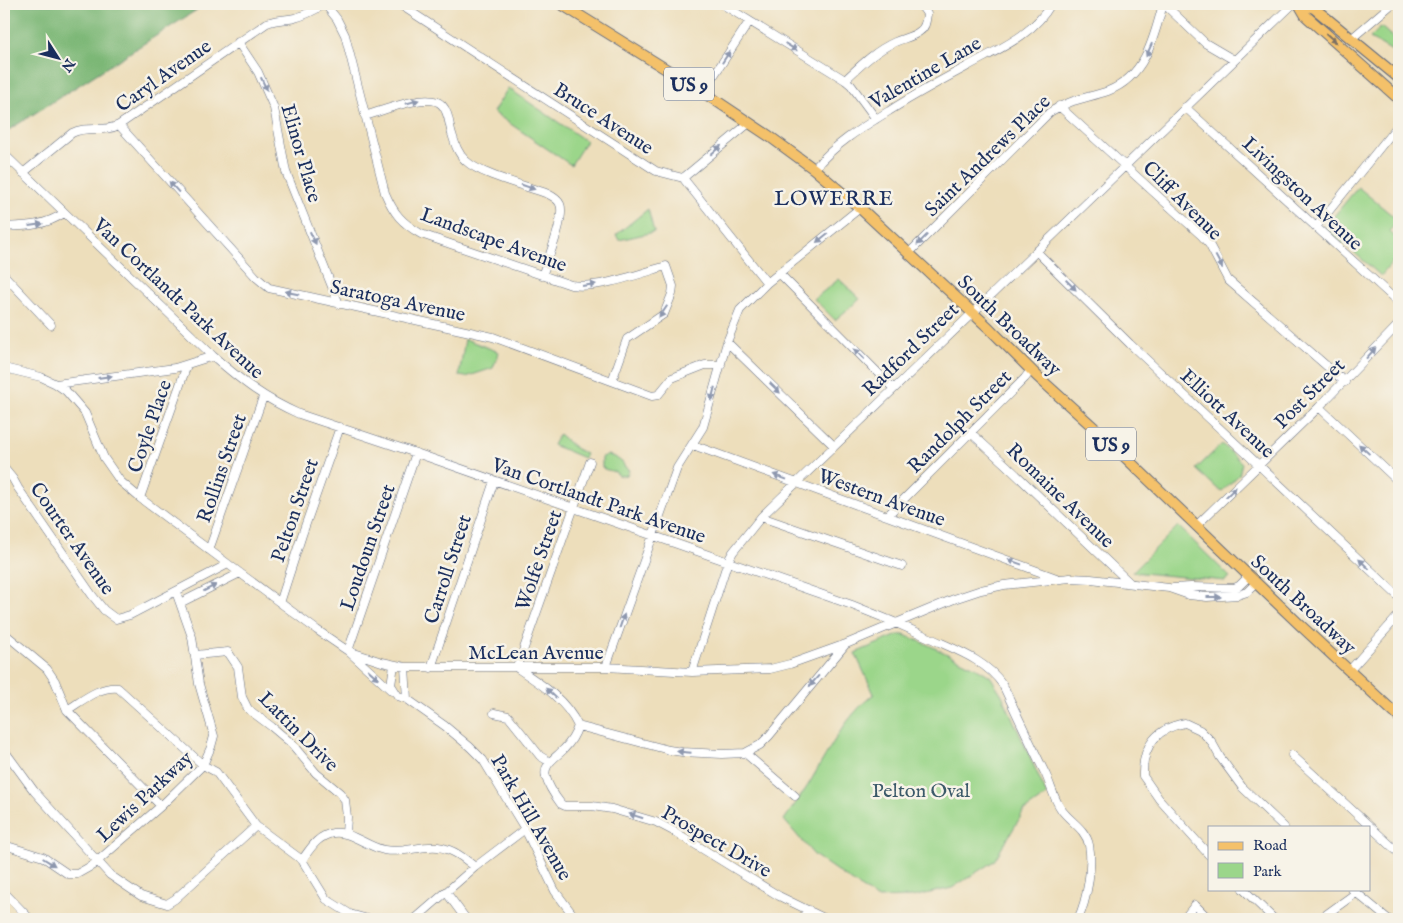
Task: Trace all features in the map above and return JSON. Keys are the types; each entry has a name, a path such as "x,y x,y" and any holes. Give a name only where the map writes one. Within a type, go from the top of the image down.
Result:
{"main road":[{"name":"South Broadway","path":"561,4 750,123 814,169 860,208 1399,717"},
{"path":"1299,4 1306,16 1399,99"},
{"path":"1304,4 1314,8 1399,78"}],"street":[{"name":"Caryl Avenue","path":"23,173 69,135 80,130 109,129 119,125 271,21 295,18 310,13 325,4"},
{"name":"Landscape Avenue","path":"325,4 337,19 345,35 385,193 392,209 400,219 421,234 571,285 587,286 666,266 672,286 672,294 664,314 628,339 612,381"},
{"name":"Bruce Avenue","path":"399,4 656,171 683,178"},
{"path":"722,4 846,80 876,119"},
{"path":"846,80 871,55 896,41 908,38 925,27 927,14 920,4"},
{"name":"Valentine Lane","path":"814,169 834,147 854,132 932,85 1013,41 1030,29 1051,4"},
{"path":"1164,4 1205,43 1234,60"},
{"name":"Saint Andrews Place","path":"909,254 1050,112 1059,106 1107,91 1123,82 1137,70 1143,63 1151,46 1164,4"},
{"name":"Radford Street","path":"692,672 728,562 733,552 761,517 1293,4"},
{"path":"1351,39 1392,4"},
{"path":"703,92 749,22"},
{"name":"Elinor Place","path":"238,42 258,72 274,108 286,172 339,304"},
{"path":"365,116 424,99 434,100 443,106 447,112 456,146 466,162 478,170 548,194 556,199 560,204 561,211 559,226 542,276"},
{"name":"Cliff Avenue","path":"1059,106 1204,238 1228,280 1345,382"},
{"name":"Livingston Avenue","path":"1185,107 1399,303"},
{"path":"750,123 683,178 767,283"},
{"path":"1316,227 1399,124"},
{"name":"Saratoga Avenue","path":"119,125 260,281 275,290 493,337 652,396 658,395 672,378 705,365 721,365"},
{"name":"Van Cortlandt Park Avenue","path":"4,154 213,356 242,382 263,396 299,414 852,605 895,622 980,662 998,677 1003,685 1050,784 1057,803 1081,830 1089,844 1086,901 1078,919"},
{"path":"606,667 677,468 703,428 727,342 740,310 767,283 860,208"},
{"path":"4,227 43,224 54,220 64,213"},
{"name":"Elliott Avenue","path":"1036,251 1130,344 1399,597"},
{"path":"779,273 893,388"},
{"path":"4,274 51,325"},
{"name":"Post Street","path":"1196,526 1345,382 1399,324"},
{"path":"727,342 834,446"},
{"path":"56,384 187,365 213,356"},
{"name":"Coyle Place","path":"140,498 187,365"},
{"name":"McLean Avenue","path":"4,368 35,375 56,384 70,395 84,413 104,458 124,484 280,603 348,651 405,667 606,667 692,672 770,669 846,644 954,599 980,590 1004,585 1061,579 1091,579 1169,588 1191,586 1234,588 1253,580"},
{"name":"Randolph Street","path":"887,516 1031,370"},
{"name":"Rollins Street","path":"209,550 263,396"},
{"path":"1319,407 1399,482"},
{"name":"Pelton Street","path":"280,603 340,428"},
{"name":"Romaine Avenue","path":"970,432 1130,583"},
{"name":"Western Avenue","path":"693,445 1061,579"},
{"name":"Loudoun Street","path":"348,651 416,453"},
{"name":"Wolfe Street","path":"517,668 590,462"},
{"name":"Courter Avenue","path":"4,468 104,610 116,618 121,618 176,592"},
{"name":"Carroll Street","path":"431,668 494,481"},
{"path":"761,517 902,566"},
{"path":"176,592 228,564"},
{"path":"180,602 240,573"},
{"name":"Lewis Parkway","path":"4,845 43,857 70,874 86,870 161,806 203,766 214,736 200,684 192,637 176,592"},
{"path":"1350,670 1399,615"},
{"path":"4,633 47,669 67,710 161,806"},
{"path":"517,668 551,691 578,726 669,750 722,754 745,753 760,745 769,736 846,644"},
{"path":"348,651 398,696"},
{"name":"Lattin Drive","path":"195,655 228,652 238,668 242,697 248,709 291,743 316,774 340,793 345,800 346,834"},
{"path":"394,665 391,685 398,696"},
{"path":"405,667 407,699"},
{"path":"67,710 97,692 111,687 118,688 203,766 216,772 256,826 302,860 326,899 350,914 368,919"},
{"name":"Park Hill Avenue","path":"398,696 407,699 451,731 483,760 525,829 555,891 576,919"},
{"path":"494,713 508,716 540,756 550,762 567,745 576,733 578,726"},
{"path":"1208,854 1159,799 1143,776 1145,756 1155,737 1164,728 1185,723 1200,730 1211,741 1242,787 1283,826"},
{"path":"4,750 34,791 110,875 141,896 167,904 256,826"},
{"path":"745,753 795,796"},
{"path":"1292,755 1370,826"},
{"name":"Prospect Drive","path":"550,762 546,767 546,778 561,804 565,806 592,806 612,809 656,822 780,896 826,919"},
{"path":"1370,826 1399,853"},
{"path":"415,919 475,867 525,829"},
{"path":"302,860 316,841 336,832 346,834 369,846 385,850 399,851 437,846 459,855 475,867"},
{"path":"1244,890 1274,919"},
{"path":"1320,919 1354,891 1388,919"},
{"path":"4,892 30,919"},
{"path":"446,892 466,919"},
{"path":"1184,919 1195,905 1209,919"},
{"path":"801,919 809,910"}],"green space":[{"path":"4,4 206,4 4,133"},
{"path":"1381,27 1399,43 1399,55 1370,38"},
{"path":"508,88 586,141 571,165 493,112"},
{"path":"1358,187 1399,221 1389,231 1399,241 1399,254 1381,276 1325,227"},
{"path":"648,209 654,232 619,240 616,235"},
{"path":"839,279 860,299 835,320 814,299"},
{"path":"465,339 499,352 493,368 466,377 459,376"},
{"path":"559,434 576,449 586,454 584,458 553,445"},
{"path":"1222,444 1242,463 1239,475 1221,492 1196,469"},
{"path":"608,455 615,457 623,463 629,470 627,475 620,476 602,467 602,457"},
{"path":"1178,526 1230,577 1225,581 1132,572"},
{"name":"Pelton Oval","path":"898,635 904,635 924,643 990,676 1002,695 1047,795 1024,811 994,861 952,888 912,897 876,898 814,855 784,820 847,721 874,694 855,653"}],"district":[{"name":"LOWERRE","path":"834,198"}]}
